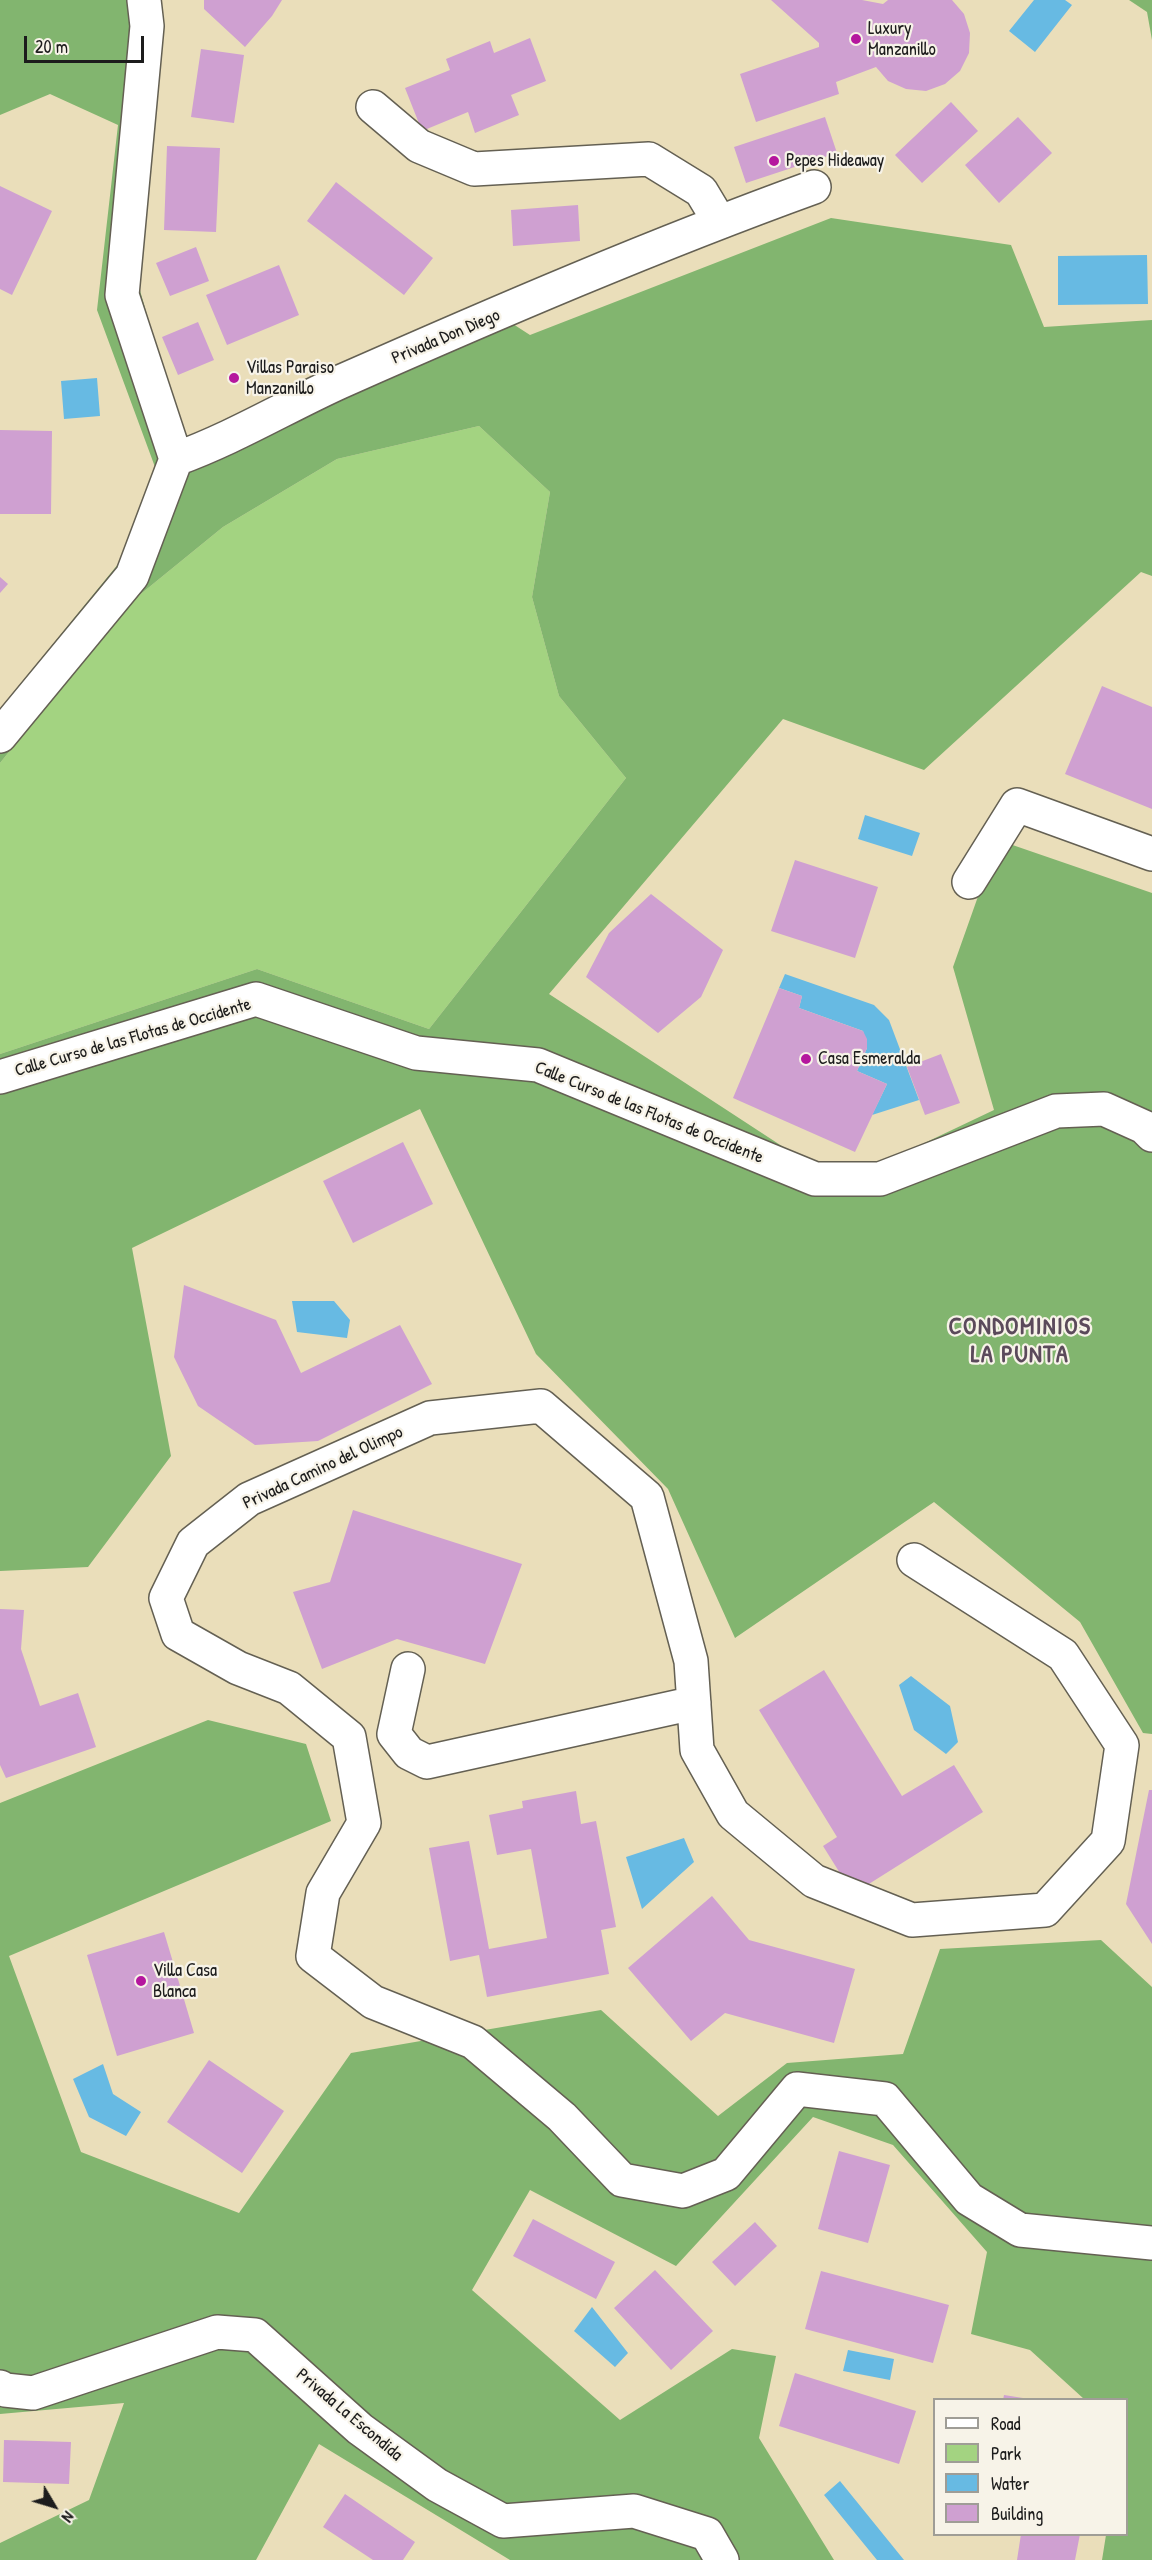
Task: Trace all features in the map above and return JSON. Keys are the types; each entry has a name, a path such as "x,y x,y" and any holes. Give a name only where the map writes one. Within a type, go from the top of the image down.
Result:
{"street":[{"path":"0,736 132,576 176,459 122,295 147,26 144,0"},
{"path":"373,107 419,146 474,169 648,159 701,191 719,221"},
{"name":"Privada Don Diego","path":"176,459 220,443 338,383 719,221 814,187"},
{"path":"969,882 1017,805 1152,854"},
{"name":"Calle Curso de las Flotas de Occidente","path":"0,1077 256,999 416,1053 538,1065 815,1179 880,1179 1056,1111 1104,1109 1144,1127 1152,1135"},
{"name":"Privada Camino del Olimpo","path":"914,1560 1063,1655 1122,1745 1108,1842 1045,1910 912,1920 814,1881 734,1814 697,1750 691,1661 647,1497 541,1406 430,1419 249,1499 194,1544 166,1598 178,1634 238,1668 289,1688 349,1737 363,1823 322,1893 313,1956 373,2002 473,2042 562,2117 622,2180 683,2191 726,2174 796,2089 885,2099 969,2199 1020,2230 1152,2243"},
{"path":"408,1669 394,1734 409,1753 427,1762 694,1703"},
{"name":"Privada La Escondida","path":"0,2387 5,2390 33,2393 217,2332 255,2335 360,2429 437,2485 503,2522 634,2511 707,2534 722,2560"}],"green space":[{"path":"0,0 159,0 164,25 139,287 182,437 214,430 482,304 530,335 831,218 1011,245 1044,327 1152,320 1152,576 1141,572 924,770 783,719 549,994 817,1169 874,1167 994,1110 953,967 998,840 1152,893 1152,1734 1143,1733 1080,1622 934,1502 735,1638 668,1489 536,1354 420,1109 132,1248 171,1456 88,1567 0,1571 0,1054 257,969 429,1029 626,778 559,696 532,597 550,492 479,426 337,459 223,527 126,606 0,763 0,709 119,563 155,467 97,310 118,125 50,94 0,115"},
{"path":"1129,0 1152,0 1152,40 1147,12"},
{"path":"479,426 550,492 532,597 559,696 626,778 429,1029 257,969 0,1054 0,763 126,606 223,527 337,459"},
{"path":"208,1720 306,1744 331,1821 9,1956 81,2152 239,2213 351,2053 601,2010 718,2116 787,2063 903,2054 940,1949 1101,1940 1152,1987 1152,2560 1102,2560 1106,2536 1128,2536 1128,2398 1083,2398 1030,2350 971,2334 987,2252 893,2145 813,2117 676,2266 530,2190 472,2290 620,2420 732,2349 776,2356 759,2438 834,2560 510,2560 319,2444 256,2560 0,2560 0,2543 89,2500 124,2403 0,2414 0,1803"}],"water":[{"path":"1034,0 1065,0 1072,5 1035,52 1009,31"},
{"path":"1147,255 1148,304 1058,305 1058,256"},
{"path":"97,378 100,416 64,419 61,381"},
{"path":"865,815 920,833 912,856 858,839"},
{"path":"785,974 874,1005 889,1020 919,1100 872,1115 887,1084 857,1071 867,1048 863,1031 799,1008 802,996 779,988"},
{"path":"292,1301 334,1301 350,1320 347,1338 297,1332"},
{"path":"911,1676 950,1706 958,1742 946,1754 914,1730 899,1685"},
{"path":"684,1838 694,1862 642,1909 626,1857"},
{"path":"103,2064 113,2094 141,2112 126,2136 89,2117 73,2079"},
{"path":"592,2307 628,2353 615,2367 574,2331"},
{"path":"848,2350 894,2359 890,2380 843,2371"},
{"path":"840,2481 904,2560 877,2560 824,2495"}],"building":[{"path":"204,0 282,0 272,16 245,47 204,9"},
{"path":"771,0 862,0 883,4 888,0 952,0 964,14 970,33 969,53 960,71 945,84 926,91 906,89 888,81 876,67 836,82 839,94 756,122 740,74 819,47 819,43"},
{"path":"530,38 546,81 511,95 519,115 475,133 468,112 422,131 405,88 450,70 446,59 490,41 494,53"},
{"path":"201,49 244,55 234,123 191,117"},
{"path":"951,102 978,131 922,183 895,155"},
{"path":"825,117 837,153 746,183 734,147"},
{"path":"1018,117 1052,153 999,203 965,165"},
{"path":"167,146 220,148 216,232 164,230"},
{"path":"336,182 433,258 404,295 307,221"},
{"path":"0,186 52,211 12,295 0,289"},
{"path":"578,205 580,241 513,246 511,210"},
{"path":"196,247 209,281 170,296 156,263"},
{"path":"279,265 299,315 227,345 206,295"},
{"path":"198,322 214,360 178,375 162,337"},
{"path":"0,430 52,431 51,514 0,514"},
{"path":"0,577 8,584 0,593"},
{"path":"1102,686 1152,707 1152,809 1065,774"},
{"path":"795,860 878,887 855,958 771,931"},
{"path":"651,894 723,950 701,997 658,1033 586,977 609,933"},
{"name":"Casa Esmeralda","path":"779,988 802,996 799,1008 863,1031 867,1039 867,1048 857,1071 887,1084 855,1152 733,1098"},
{"path":"941,1054 960,1103 925,1115 907,1067"},
{"path":"403,1142 433,1204 353,1243 323,1181"},
{"path":"184,1285 276,1320 301,1373 400,1325 432,1384 318,1441 255,1445 198,1406 174,1357"},
{"path":"353,1510 522,1564 485,1664 397,1639 322,1669 293,1592 330,1582"},
{"path":"0,1609 24,1610 21,1649 40,1706 78,1693 96,1747 6,1778 0,1765"},
{"path":"824,1670 902,1796 954,1765 983,1812 853,1894 823,1846 837,1837 759,1710"},
{"path":"1149,1790 1152,1790 1152,1944 1126,1904"},
{"path":"576,1791 581,1824 596,1821 616,1927 601,1930 609,1974 487,1997 479,1955 450,1961 429,1848 469,1841 489,1949 547,1938 531,1849 497,1855 489,1815 523,1808 522,1801"},
{"path":"712,1896 749,1940 855,1969 834,2043 725,2013 691,2041 628,1968"},
{"path":"164,1932 194,2033 117,2056 87,1955"},
{"path":"209,2060 284,2111 242,2173 167,2122"},
{"path":"839,2151 890,2165 868,2243 818,2229"},
{"path":"533,2219 615,2262 596,2299 513,2256"},
{"path":"755,2222 777,2246 735,2286 712,2262"},
{"path":"655,2270 713,2331 671,2370 614,2308"},
{"path":"821,2271 949,2305 933,2363 805,2329"},
{"path":"795,2373 916,2411 899,2464 779,2426"},
{"path":"1004,2395 1023,2398 1003,2398"},
{"path":"4,2440 71,2442 69,2484 3,2482"},
{"path":"345,2494 415,2542 403,2560 373,2560 323,2527"},
{"path":"1021,2536 1080,2536 1075,2560 1017,2560"}],"place":[{"name":"Luxury Manzanillo","path":"856,39"},
{"name":"Pepes Hideaway","path":"774,161"},
{"name":"Villas Paraiso Manzanillo","path":"234,378"},
{"name":"Casa Esmeralda","path":"806,1059"},
{"name":"Villa Casa Blanca","path":"141,1981"}],"district":[{"name":"CONDOMINIOS LA PUNTA","path":"1020,1342"}]}
